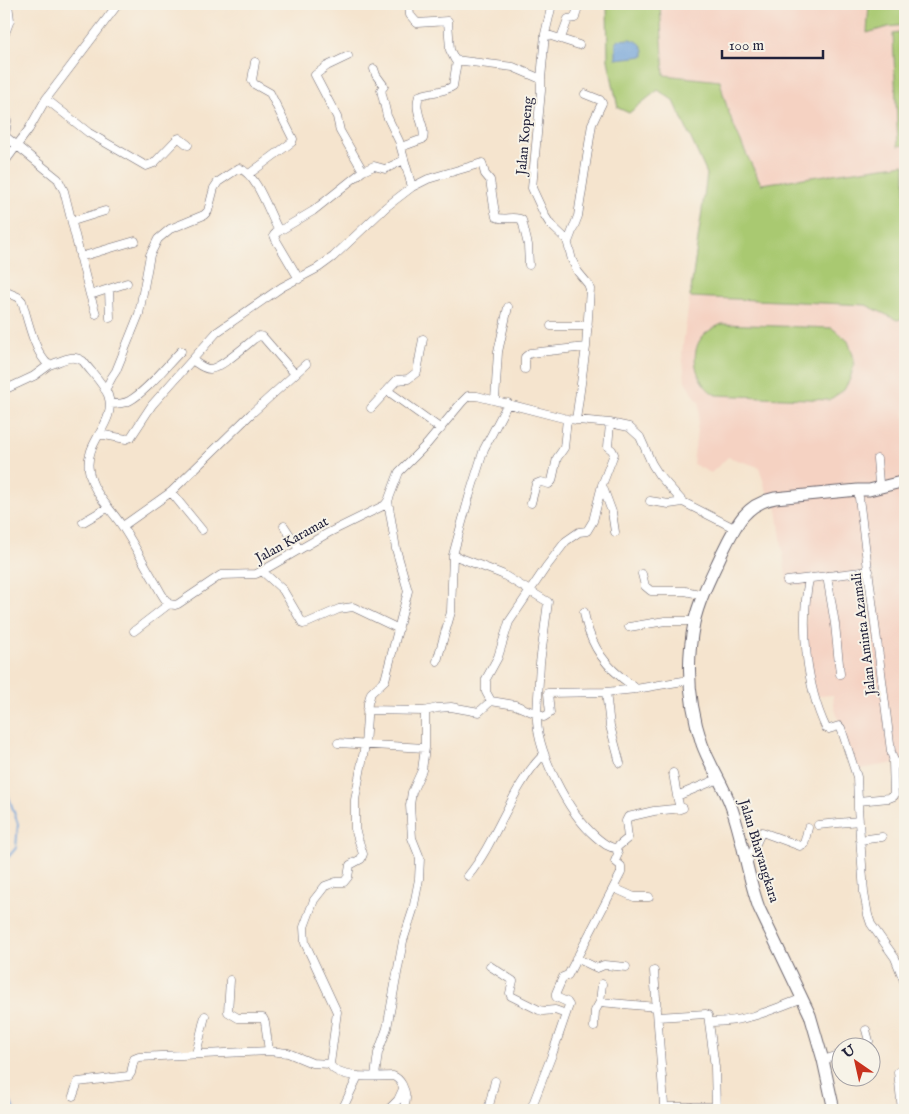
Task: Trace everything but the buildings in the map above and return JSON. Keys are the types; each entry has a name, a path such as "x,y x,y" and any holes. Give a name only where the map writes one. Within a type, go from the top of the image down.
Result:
{"highway":[{"name":"Jalan Bhayangkara","path":"858,490 905,475"},
{"name":"Jalan Bhayangkara","path":"834,1110 823,1060 810,1016 753,893 731,805 702,742 695,718 689,680 695,621 704,594 734,528 748,512 769,500 869,490 905,481"}],"street":[{"path":"4,36 10,20 8,4"},
{"path":"4,163 29,129 46,99 118,4"},
{"path":"401,146 423,139 424,134 417,107 419,96 451,87 457,62 450,50 448,21 417,23 410,15 409,4"},
{"path":"541,80 545,34 552,4"},
{"path":"561,38 568,19 574,18 577,4"},
{"path":"545,34 578,45"},
{"path":"348,56 327,66 315,75 337,117 340,131 363,171"},
{"path":"249,174 292,142 293,139 270,93 254,84 252,80 255,62"},
{"name":"Jalan Kopeng","path":"457,62 513,67 541,80 542,91 532,188 550,224 568,242 572,260 578,272 589,286 586,347 572,420 564,448 557,458 552,481 549,484 541,482 536,484 530,503"},
{"path":"374,69 384,86 381,90 387,116 396,131 412,187"},
{"path":"4,92 7,121 5,136 58,179 64,191 96,314"},
{"path":"568,242 578,216 592,124 602,103 600,100 585,94"},
{"path":"46,99 88,133 146,166 154,163 177,138 188,145"},
{"path":"299,279 274,237 275,234 313,211 363,171 374,166 385,170 404,160"},
{"path":"99,434 126,439 131,437 152,405 217,332 274,292 318,268 333,257 373,218 412,187 428,178 482,163 484,174 490,180 496,216 499,218 518,218 522,220 528,245 528,265"},
{"path":"105,390 116,372 139,314 150,255 158,239 170,229 204,215 208,210 214,188 218,182 239,168 249,174 279,231"},
{"path":"69,205 86,217"},
{"path":"73,221 105,211"},
{"path":"80,256 134,241"},
{"path":"90,295 127,283"},
{"path":"109,289 110,318"},
{"path":"4,291 18,297 22,301 42,358 49,365"},
{"path":"495,400 498,352 508,307"},
{"path":"551,326 588,326"},
{"path":"192,360 203,367 211,369 220,365 259,336 263,337 295,374"},
{"path":"371,408 398,379 408,379 417,372 423,339"},
{"path":"525,369 525,357 530,353 586,347"},
{"path":"110,404 128,402 139,394 181,351"},
{"path":"4,390 34,376 49,365 70,357 79,358 105,390 110,404 108,418 90,450 90,477 107,508 123,526 169,604 134,631"},
{"path":"123,526 171,492 251,414 306,364"},
{"path":"388,391 441,429"},
{"path":"402,1110 406,1099 402,1084 398,1078 393,1076 358,1076 338,1073 331,1068 338,1012 305,943 304,927 318,893 325,886 336,882 344,882 348,877 350,865 362,857 363,851 355,825 355,800 365,745 367,710 371,693 385,680 408,588 396,549 388,501 399,472 441,429 468,396 495,400 535,412 572,420 610,423 629,428 637,434 656,472 683,502 734,528"},
{"path":"437,661 451,612 453,555 482,456 508,403"},
{"path":"610,423 608,446 614,454 602,485 589,530 579,532 566,541 509,622 498,656 487,674 485,684 487,697 491,701 515,705 544,717 550,713 548,693 606,692 689,680"},
{"path":"877,460 880,483"},
{"path":"602,485 612,512 615,532"},
{"name":"Jalan Aminta Azamali","path":"858,490 891,751 894,761 894,796 858,801"},
{"path":"171,492 202,530"},
{"name":"Jalan Karamat","path":"169,604 175,606 220,574 256,574 328,533 378,509 388,501"},
{"path":"650,501 669,504 683,502"},
{"path":"83,522 107,508"},
{"path":"284,526 299,549"},
{"path":"453,555 502,574 544,599 548,606 540,663 537,731 544,754 566,800 582,823 603,843 616,848 628,838 626,821 628,817 654,811 682,808 677,796 673,773"},
{"path":"262,571 282,590 303,624 339,609 353,607 398,630"},
{"path":"787,581 869,571"},
{"path":"642,574 645,586 651,591 685,591 704,594"},
{"path":"827,576 835,624 840,674"},
{"path":"809,579 806,601 806,638 815,698 826,728 830,729 839,726 841,728 857,777 864,893 868,915 871,924 895,958 905,983"},
{"path":"584,612 588,632 596,649 621,678 630,681 636,689"},
{"path":"630,627 665,621 695,621"},
{"path":"606,692 610,726 620,763"},
{"path":"367,710 425,711 451,707 479,712 491,701"},
{"path":"374,1076 376,1059 390,1018 403,941 413,910 419,879 420,858 418,848 412,838 410,798 422,770 425,748 425,711"},
{"path":"338,743 425,748"},
{"path":"468,876 487,847 528,772 544,754"},
{"path":"894,761 900,766 905,767"},
{"path":"677,796 718,779"},
{"path":"818,825 859,821"},
{"path":"746,866 762,832 802,846 808,828"},
{"path":"860,840 882,837"},
{"path":"531,1109 566,1014 568,1003 556,997 556,993 562,978 567,976 618,881 622,867 615,861 618,854 616,848"},
{"path":"614,888 634,896 649,897"},
{"path":"576,958 597,968 604,965 626,967"},
{"path":"490,966 513,981 511,996 539,1010 556,1010 566,1014"},
{"path":"654,971 664,1105 667,1107 716,1109 715,1067 709,1016 706,1014 658,1017"},
{"path":"230,980 228,1012 238,1018 262,1018 265,1022 269,1051"},
{"path":"594,1027 595,1011 600,1002 602,984"},
{"path":"709,1022 736,1021 752,1017 803,998"},
{"path":"600,1002 657,1007"},
{"path":"196,1054 205,1016"},
{"path":"866,1030 868,1036"},
{"path":"73,1096 76,1083 81,1081 129,1076 134,1059 137,1057 269,1051 288,1053 312,1063 330,1064"},
{"path":"823,1060 832,1057"},
{"path":"898,1072 902,1110"},
{"path":"342,1110 358,1076"},
{"path":"488,1110 495,1081"},
{"path":"388,1110 398,1100 403,1090"}],"shaded area":[{"path":"607,4 905,4 905,761 855,770 834,706 833,695 815,696 805,641 808,586 787,583 777,509 765,487 759,467 728,457 711,473 693,464 700,404 685,381 682,352 707,174 674,101 658,90 629,113 618,108 608,60"}],"green space":[{"path":"607,4 660,4 664,75 720,81 732,121 761,184 905,164 905,318 897,320 866,305 690,297 707,174 674,101 658,90 629,113 618,108 608,60"},
{"path":"869,4 905,4 905,25 888,27 867,33"},
{"path":"905,32 905,145 898,146 893,34"},
{"path":"722,324 832,328 848,341 853,355 854,365 850,379 844,390 829,400 716,395 704,385 700,378 695,363 695,355 702,337 710,330"}],"water":[{"path":"630,39 641,44 644,49 644,56 616,59 616,43 618,40"}],"waterway":[{"path":"4,783 18,824 16,848 4,862"},
{"path":"4,1087 14,1110"}]}
